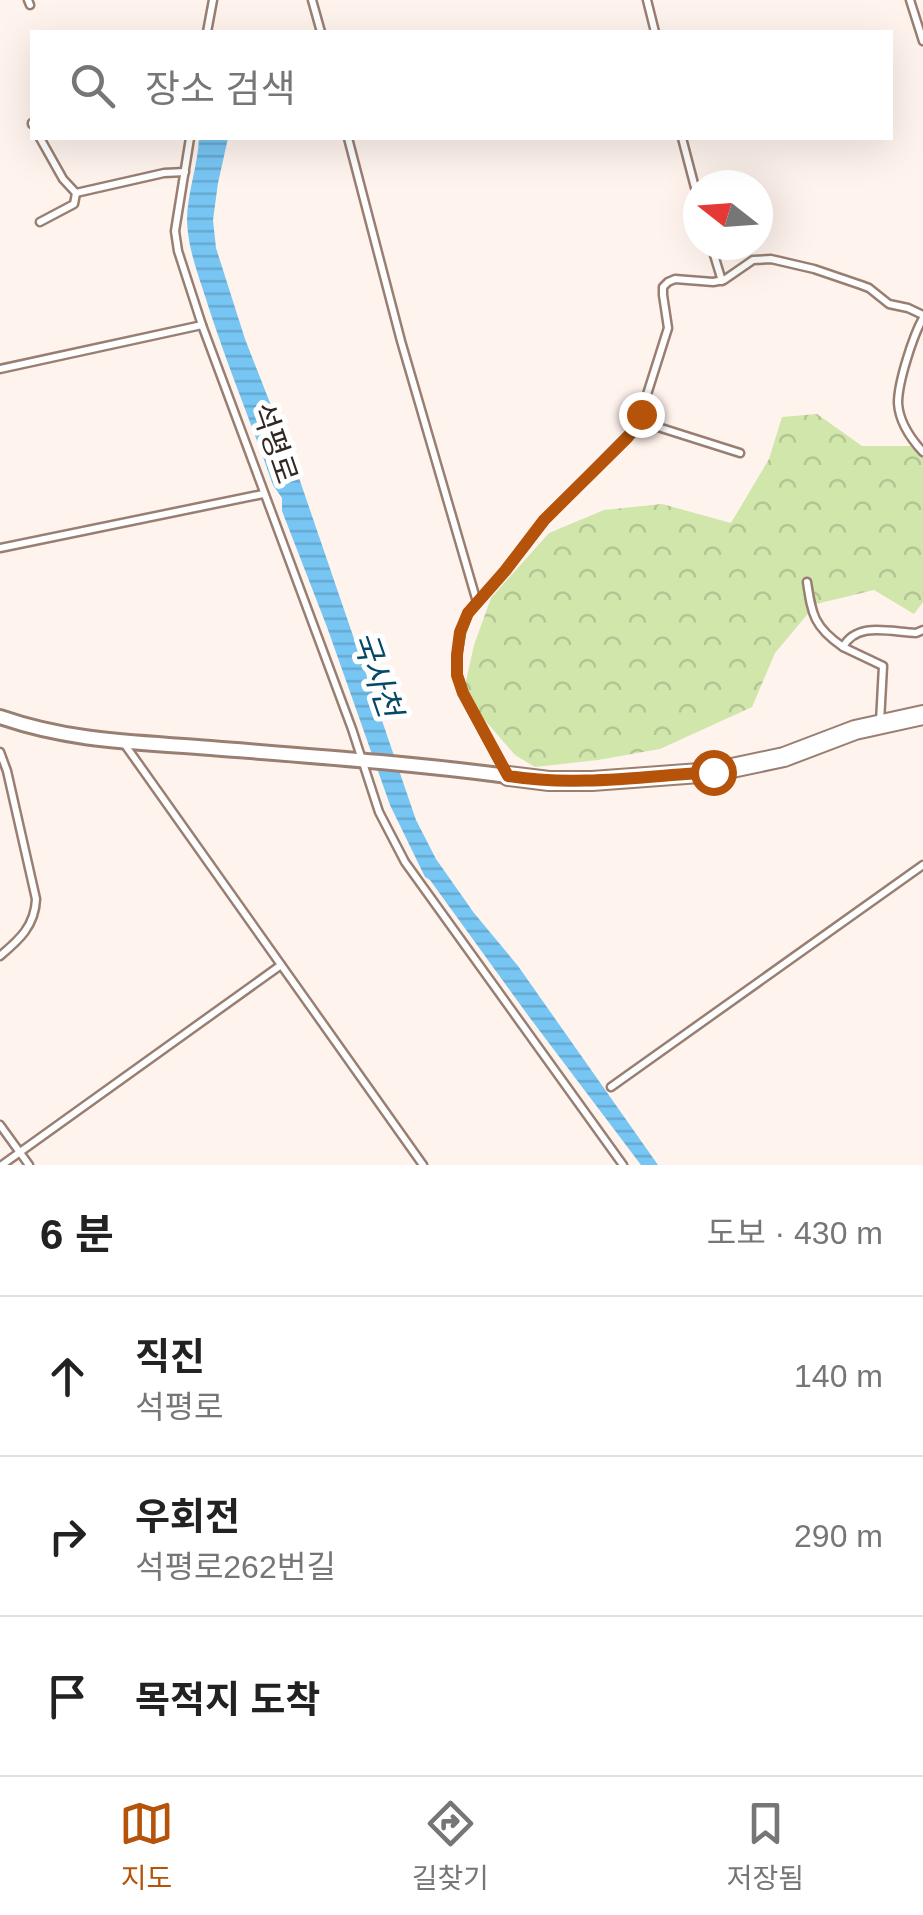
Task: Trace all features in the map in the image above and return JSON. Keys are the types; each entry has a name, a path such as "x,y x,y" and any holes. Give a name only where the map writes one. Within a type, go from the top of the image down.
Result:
{"street":[{"path":"0,717 68,735 124,742 549,780 592,780 713,772 784,757 855,730 923,715"}],"lane":[{"path":"206,30 213,0"},
{"path":"312,0 320,30"},
{"path":"646,0 654,30"},
{"path":"910,0 923,41"},
{"path":"40,222 74,204 76,192 41,140"},
{"name":"석평로","path":"190,140 176,240 202,325 365,761 379,812 404,862 624,1165"},
{"path":"349,140 401,341 477,602"},
{"path":"683,140 691,170"},
{"path":"76,192 185,172"},
{"path":"508,776 463,693 457,675 460,632 468,613 544,520 627,438 639,421 668,328 663,287 668,282 722,281 754,260 771,259 861,285 888,304 923,316 898,403 907,430 923,452"},
{"path":"716,260 722,281"},
{"path":"0,369 202,325"},
{"path":"639,421 740,454"},
{"path":"0,548 263,494"},
{"path":"807,582 814,618 826,635 843,648 883,666 880,723"},
{"path":"843,648 848,636 858,631 923,630"},
{"path":"124,742 422,1165"},
{"path":"0,752 36,899 30,924 0,956"},
{"path":"611,1087 923,866"},
{"path":"2,1165 281,966"},
{"path":"0,1125 29,1165"}],"green space":[{"path":"817,414 862,446 923,446 923,602 914,614 874,590 816,604 775,653 752,707 660,749 535,767 515,755 463,695 474,645 491,598 549,533 604,510 662,504 731,523 769,459 782,417"}],"water":[{"path":"199,140 228,140 213,220 216,248 416,820 436,859 518,966 658,1165 641,1165 425,877 390,805 193,259 187,211"}],"route":[{"path":"641,414 627,438 544,520 468,613 460,632 457,675 508,776 592,780 713,772"}],"water label":[{"name":"국사천","path":"377,674"}]}
